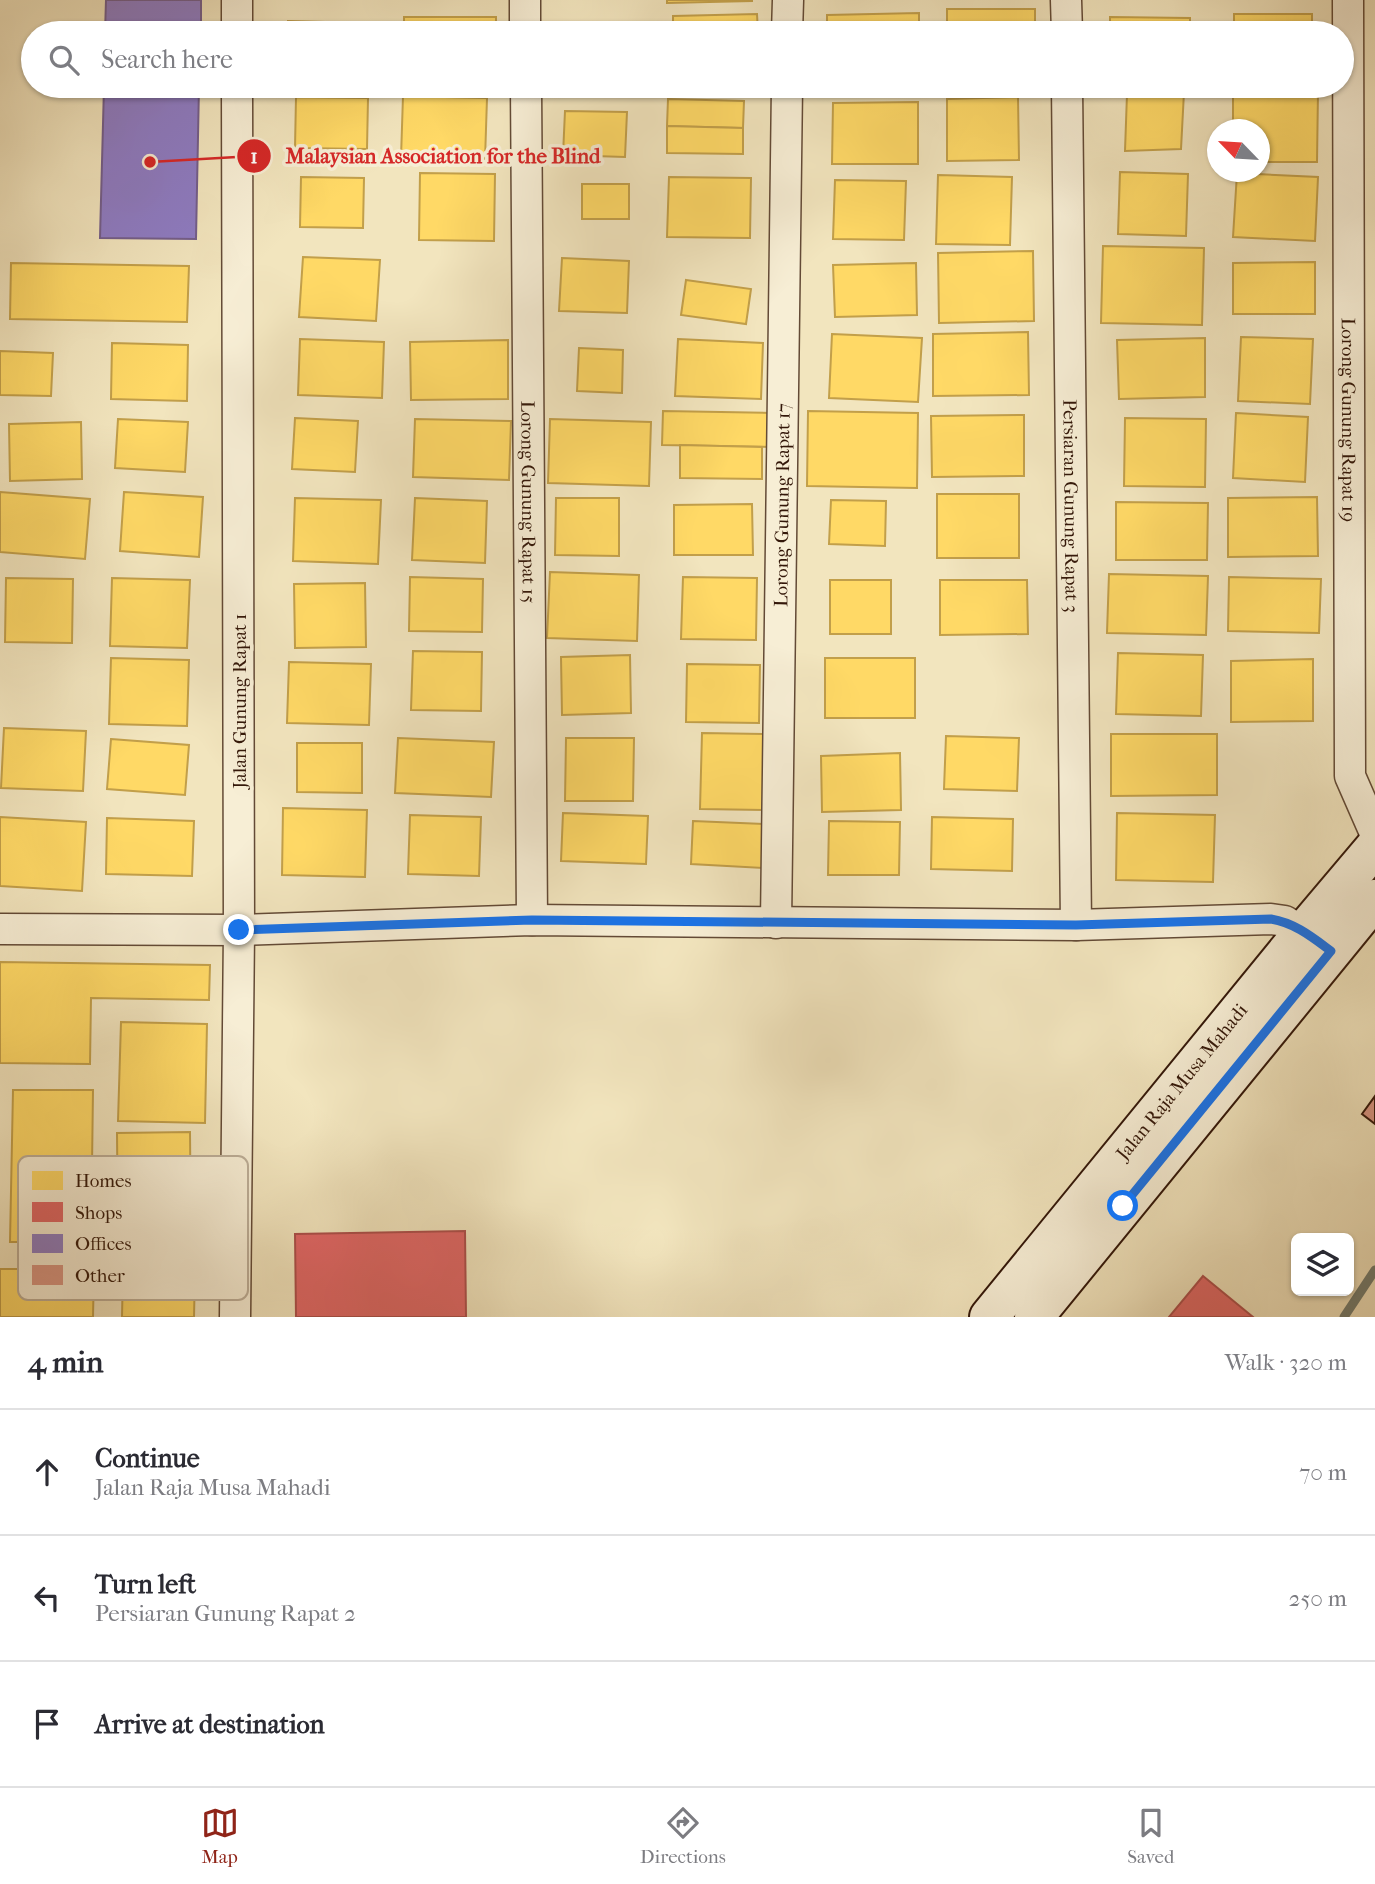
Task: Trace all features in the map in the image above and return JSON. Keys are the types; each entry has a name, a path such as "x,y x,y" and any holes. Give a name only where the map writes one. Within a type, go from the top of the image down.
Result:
{"main road":[{"name":"Jalan Raja Musa Mahadi","path":"1034,1317 1317,941 1375,848"},
{"name":"Jalan Raja Musa Mahadi","path":"989,1317 1317,941 1375,899"}],"street":[{"path":"237,0 237,21"},
{"path":"525,0 525,21"},
{"path":"788,0 788,21"},
{"path":"1066,0 1067,21"},
{"name":"Lorong Gunung Rapat 19","path":"1348,0 1348,21"},
{"name":"Jalan Gunung Rapat 1","path":"237,98 239,930 237,1156"},
{"name":"Lorong Gunung Rapat 15","path":"526,98 532,920"},
{"name":"Lorong Gunung Rapat 17","path":"776,923 787,98"},
{"name":"Persiaran Gunung Rapat 3","path":"1067,98 1076,925"},
{"name":"Lorong Gunung Rapat 19","path":"1348,98 1350,776 1375,833"},
{"path":"0,929 239,930 532,920 1076,925 1271,919 1285,921 1317,941"}],"building: Homes":[{"path":"667,0 752,0 752,1 667,3"},
{"path":"947,9 1035,9 1035,21 947,21"},
{"path":"919,13 919,21 827,21 827,15"},
{"path":"757,14 757,21 673,21 673,16"},
{"path":"1234,14 1312,14 1312,21 1234,21"},
{"path":"404,17 496,17 496,21 404,21"},
{"path":"1110,17 1190,18 1190,21 1110,21"},
{"path":"296,98 368,98 367,149 295,148"},
{"path":"403,98 487,98 485,160 401,158"},
{"path":"1018,98 1019,160 947,161 947,99"},
{"path":"1127,98 1184,98 1181,149 1125,151"},
{"path":"1233,98 1318,98 1317,162 1270,162 1270,119 1233,119"},
{"path":"668,99 744,101 743,128 667,126"},
{"path":"918,102 918,164 832,164 833,103"},
{"path":"565,111 627,112 625,157 563,155"},
{"path":"667,126 743,128 743,154 667,153"},
{"path":"1120,172 1188,174 1186,236 1118,234"},
{"path":"420,173 495,174 494,241 419,240"},
{"path":"938,175 1012,177 1010,245 936,244"},
{"path":"1270,175 1318,177 1315,241 1233,237 1236,182 1270,182"},
{"path":"301,177 364,178 363,228 300,227"},
{"path":"669,177 751,178 750,238 667,237"},
{"path":"835,180 906,181 904,240 833,239"},
{"path":"582,184 629,184 629,219 582,219"},
{"path":"1103,246 1204,248 1202,325 1101,323"},
{"path":"1033,251 1034,321 939,323 938,253"},
{"path":"303,257 380,260 376,321 299,317"},
{"path":"562,258 629,261 627,313 559,311"},
{"path":"1315,262 1315,314 1233,314 1233,263"},
{"path":"11,263 189,266 187,322 10,319"},
{"path":"916,263 917,315 835,317 833,265"},
{"path":"686,280 751,289 746,324 681,315"},
{"path":"1028,332 1029,395 933,396 933,334"},
{"path":"832,334 922,338 918,402 829,398"},
{"path":"1241,337 1313,339 1310,404 1238,401"},
{"path":"1205,338 1205,397 1119,399 1117,340"},
{"path":"300,339 384,342 382,398 298,395"},
{"path":"678,339 763,343 761,399 675,396"},
{"path":"508,340 508,399 411,400 410,342"},
{"path":"112,343 188,345 187,401 111,399"},
{"path":"579,348 623,350 622,393 577,391"},
{"path":"0,351 53,353 51,396 0,395"},
{"path":"663,411 772,413 771,447 662,445"},
{"path":"808,411 918,413 917,488 807,486"},
{"path":"1236,413 1308,417 1305,482 1233,478"},
{"path":"1024,415 1024,476 932,477 931,416"},
{"path":"295,418 358,421 355,472 292,469"},
{"path":"1125,418 1206,419 1205,487 1124,486"},
{"path":"118,419 188,422 185,472 115,468"},
{"path":"415,419 511,421 509,480 413,477"},
{"path":"550,419 651,422 649,486 548,483"},
{"path":"81,422 82,479 10,481 9,424"},
{"path":"680,445 762,447 762,479 680,478"},
{"path":"0,492 90,499 85,559 0,552"},
{"path":"124,492 203,497 199,557 120,551"},
{"path":"937,494 1019,494 1019,558 937,558"},
{"path":"1317,497 1318,556 1228,557 1228,498"},
{"path":"295,498 381,500 378,564 293,561"},
{"path":"415,498 487,501 485,563 412,560"},
{"path":"556,498 619,498 619,556 555,555"},
{"path":"831,500 886,501 885,546 829,544"},
{"path":"1116,502 1208,503 1207,560 1116,560"},
{"path":"752,504 753,555 674,555 674,505"},
{"path":"550,572 639,575 637,641 547,638"},
{"path":"1109,574 1208,576 1206,635 1107,633"},
{"path":"410,577 483,579 482,632 409,631"},
{"path":"683,577 757,578 756,640 681,639"},
{"path":"1229,577 1321,579 1319,633 1228,631"},
{"path":"6,578 73,579 72,643 5,642"},
{"path":"112,578 190,580 187,648 110,646"},
{"path":"830,580 891,580 891,634 830,634"},
{"path":"940,580 1027,580 1028,634 940,635"},
{"path":"365,583 366,647 295,648 294,584"},
{"path":"413,651 482,652 481,711 411,710"},
{"path":"1118,653 1203,655 1201,716 1116,714"},
{"path":"630,655 631,713 562,715 561,657"},
{"path":"111,658 189,660 187,726 109,724"},
{"path":"825,658 915,658 915,718 825,718"},
{"path":"1313,659 1313,721 1231,722 1231,661"},
{"path":"289,662 371,664 369,725 287,723"},
{"path":"687,664 760,665 759,723 686,722"},
{"path":"4,728 86,731 83,791 1,788"},
{"path":"702,733 772,734 771,810 700,809"},
{"path":"1111,734 1217,734 1217,795 1111,796"},
{"path":"946,736 1019,738 1017,791 944,789"},
{"path":"398,738 494,742 491,797 395,793"},
{"path":"566,738 634,738 633,801 565,801"},
{"path":"111,739 189,745 185,795 107,789"},
{"path":"297,743 362,743 362,793 297,792"},
{"path":"900,753 901,810 822,812 821,756"},
{"path":"283,808 367,810 365,877 282,875"},
{"path":"563,813 648,816 646,864 561,861"},
{"path":"1117,813 1215,815 1213,882 1116,880"},
{"path":"410,815 481,817 479,876 408,874"},
{"path":"0,817 86,822 82,891 0,886"},
{"path":"932,817 1013,819 1012,871 931,869"},
{"path":"107,818 194,821 192,876 106,874"},
{"path":"693,821 766,824 763,868 691,864"},
{"path":"829,821 900,822 899,875 828,875"},
{"path":"0,962 210,965 209,1000 91,998 90,1064 0,1063"},
{"path":"121,1022 207,1024 205,1123 118,1121"},
{"path":"13,1090 93,1090 92,1156 18,1156 18,1242 10,1242"},
{"path":"190,1132 190,1156 117,1156 117,1133"},
{"path":"0,1269 18,1269 18,1300 93,1300 93,1317 0,1317"},
{"path":"122,1300 194,1300 194,1317 122,1317"}],"building: Shops":[{"path":"465,1231 466,1317 296,1317 295,1234"},
{"path":"1203,1276 1253,1317 1169,1317"}],"building: Offices":[{"path":"106,0 201,0 201,21 105,21"},
{"path":"104,98 199,98 196,239 100,238"}],"building: Other":[{"path":"1375,1096 1375,1124 1362,1114"}],"waterway":[{"path":"1344,1317 1375,1270"}],"place":[{"name":"Malaysian Association for the Blind","path":"150,162"}],"route":[{"path":"239,930 532,920 1076,925 1271,919 1285,921 1304,931 1331,951 1123,1206"}]}
